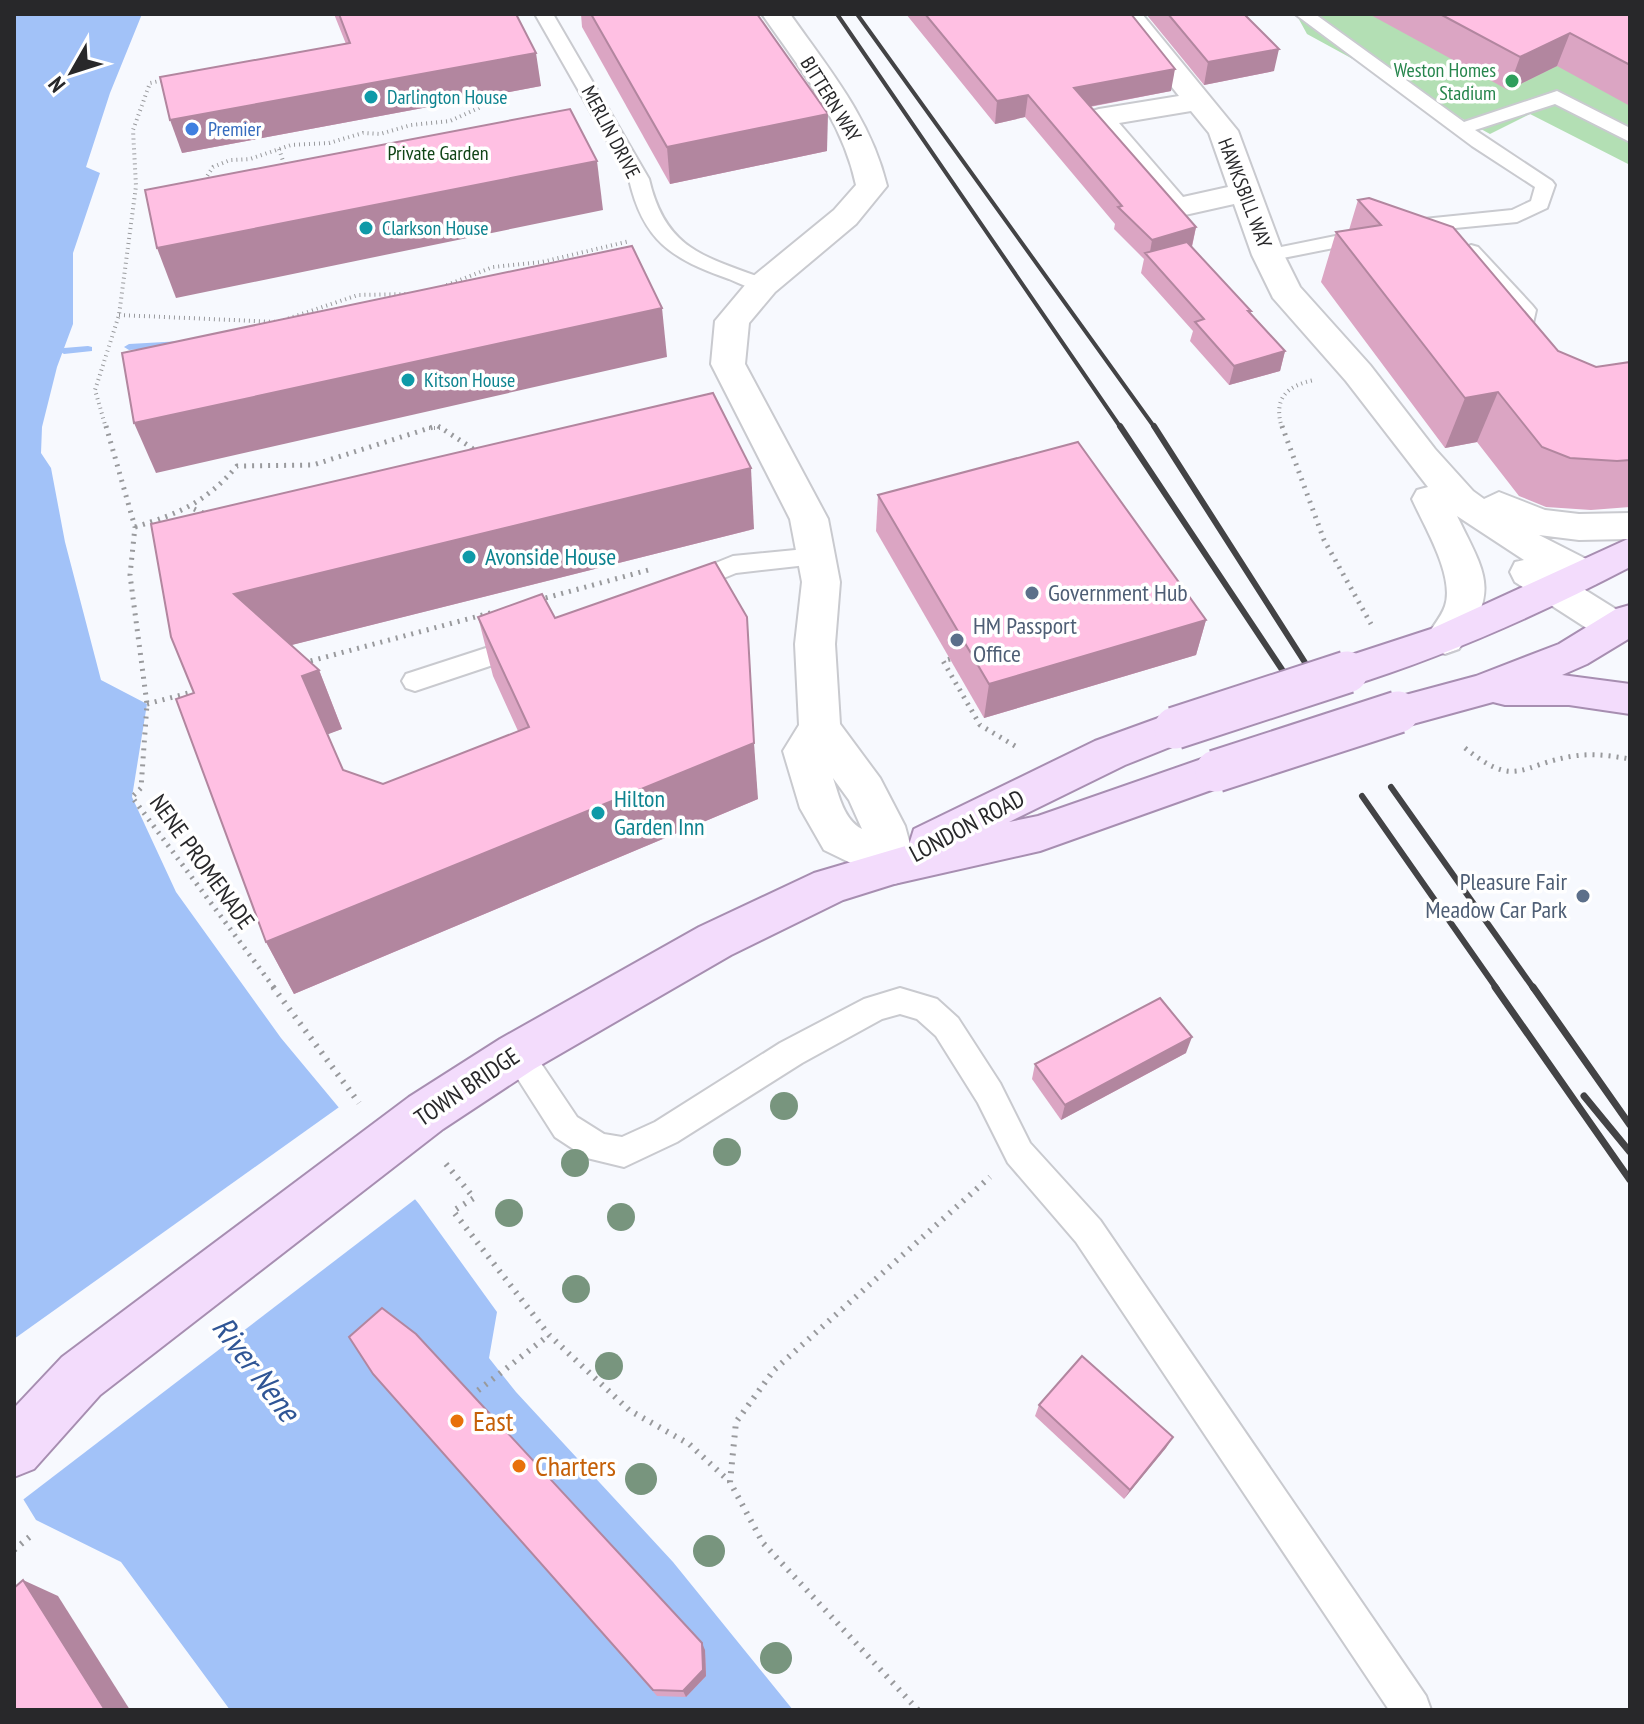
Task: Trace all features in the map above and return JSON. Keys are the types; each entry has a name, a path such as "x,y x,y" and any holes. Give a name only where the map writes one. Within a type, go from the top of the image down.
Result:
{"main road":[{"name":"LONDON ROAD","path":"894,866 941,835 1110,753 1175,728 1445,639 1630,551"},
{"name":"LONDON ROAD","path":"894,866 1040,833 1398,712 1485,689 1573,654 1626,621"},
{"path":"1485,689 1569,690 1630,699"},
{"name":"TOWN BRIDGE","path":"81,1376 426,1113 517,1054 715,941 830,886 894,866"},
{"path":"14,1409 81,1376"},
{"path":"14,1449 81,1376"}],"street":[{"name":"BITTERN WAY","path":"763,285 845,217 872,186 868,162 854,130 776,14"},
{"name":"HAWKSBILL WAY","path":"1128,14 1223,131 1268,255 1285,291 1358,373 1422,458 1460,500 1568,581"},
{"path":"1198,101 1099,118 1176,208 1244,192"},
{"path":"763,285 732,321 728,364 809,519 821,582 815,644 820,727 804,751 821,808 839,838 894,866"},
{"name":"HAWKSBILL WAY","path":"1358,373 1359,392 1430,499 1465,579 1467,598 1461,615 1445,639"},
{"name":"HAWKSBILL WAY","path":"1358,373 1407,415 1461,480 1522,520 1602,528 1630,526"},
{"name":"HAWKSBILL WAY","path":"1430,499 1568,581 1626,621"}],"lane":[{"name":"MERLIN DRIVE","path":"544,14 639,179 642,202 658,234"},
{"path":"1268,255 1414,226 1517,216 1540,204 1545,185 1461,129 1304,14"},
{"path":"1461,129 1557,97 1630,136"},
{"path":"1445,223 1525,310 1523,327 1499,335"},
{"path":"658,234 697,260 763,285"},
{"path":"666,593 733,565 816,557"},
{"path":"415,681 540,640"},
{"path":"517,1054 566,1127 598,1148 624,1152 666,1132 791,1053 875,1008 900,1001 926,1008 947,1027 989,1093 1019,1153 1088,1231 1412,1710"}],"path":[{"name":"NENE PROMENADE","path":"165,80 150,83 133,130 136,186 119,315 95,390 135,527 130,575 147,704 141,788 132,797 332,1071 359,1103"},
{"path":"198,189 213,167 230,160 250,159 291,145 329,143 363,133 380,134 411,125 450,121 481,107"},
{"path":"450,121 456,132"},
{"path":"328,153 329,143"},
{"path":"279,149 288,177"},
{"path":"134,202 146,200"},
{"path":"440,288 493,267 542,262 658,234"},
{"path":"119,315 278,322 358,295 413,294"},
{"path":"1322,377 1296,384 1284,393 1278,406 1308,500 1346,586 1372,625"},
{"path":"135,527 194,509 215,492 237,466 313,465 437,426 472,448 475,459"},
{"path":"194,509 207,515"},
{"path":"532,601 655,568"},
{"path":"301,663 501,610"},
{"path":"950,659 943,661 980,725 1028,754"},
{"path":"147,704 209,688"},
{"path":"1465,748 1488,768 1513,774 1570,757 1606,755 1630,759"},
{"path":"730,1482 736,1422 774,1370 1019,1153"},
{"path":"446,1164 474,1198 453,1211 549,1335 629,1410 689,1444 730,1482 763,1543 918,1710"},
{"path":"471,1396 549,1335"},
{"path":"14,1550 33,1534"}],"green space":[{"name":"Weston Homes Stadium","path":"1296,14 1630,14 1630,165 1530,114 1490,134 1307,34"}],"water":[{"name":"River Nene","path":"14,14 142,14 110,93 86,167 100,173 73,253 73,324 57,367 42,427 41,453 51,468 65,542 101,680 147,704 132,797 176,892 281,1038 419,1204 497,1312 489,1358 516,1392 673,1562 793,1710 230,1710 121,1562 36,1520 14,1484"}],"pier":[{"path":"342,1105 418,1197 20,1502 14,1492 14,1339"}],"building":[{"path":"339,14 516,14 536,53 170,120 160,77 350,43"},
{"path":"591,14 757,14 828,114 667,147"},
{"path":"925,14 1131,14 1175,69 1074,88 1196,227 1152,240 1118,207 1122,206 1028,95 997,101"},
{"path":"1168,14 1244,14 1279,49 1208,62"},
{"path":"1440,14 1630,14 1630,65 1570,33 1520,57"},
{"path":"570,109 597,161 157,248 145,190"},
{"path":"1369,198 1453,227 1558,351 1596,367 1630,362 1630,460 1570,458 1542,447 1498,392 1465,398 1336,232 1381,225 1358,200"},
{"path":"1187,242 1285,351 1234,366 1195,322 1204,319 1145,253"},
{"path":"632,246 662,308 134,423 122,353"},
{"path":"713,393 751,468 234,594 319,670 302,676 343,770 383,784 529,727 478,617 542,594 555,618 715,562 747,617 754,743 266,942 176,699 194,693 171,637 151,524"},
{"name":"Government Hub","path":"1078,442 1206,620 989,684 878,495"},
{"path":"1160,998 1192,1037 1065,1105 1035,1064"},
{"path":"382,1308 416,1334 702,1643 703,1670 683,1691 653,1690 373,1374 349,1337"},
{"path":"1082,1356 1173,1437 1130,1490 1039,1405"},
{"path":"23,1580 105,1710 14,1710 14,1588"}],"waterway":[{"path":"129,347 182,344"},
{"path":"64,351 88,349"}],"railway":[{"path":"837,14 1121,428"},
{"path":"857,14 1155,428"},
{"path":"1120,426 1283,671"},
{"path":"1154,426 1306,664"},
{"path":"1391,787 1534,989"},
{"path":"1362,796 1497,989"},
{"path":"1495,987 1630,1180"},
{"path":"1533,987 1630,1125"},
{"path":"1584,1096 1630,1152"}],"place":[{"name":"Weston Homes Stadium","path":"1512,81"},
{"name":"Darlington House","path":"371,97"},
{"name":"Premier","path":"192,129"},
{"name":"Clarkson House","path":"366,228"},
{"name":"Kitson House","path":"408,380"},
{"name":"Avonside House","path":"469,557"},
{"name":"Government Hub","path":"1032,593"},
{"name":"HM Passport Office","path":"957,640"},
{"name":"Hilton Garden Inn","path":"598,813"},
{"name":"Pleasure Fair Meadow Car Park","path":"1583,896"},
{"name":"East","path":"457,1421"},
{"name":"Charters","path":"519,1466"}],"park label":[{"name":"Private Garden","path":"438,153"}]}
